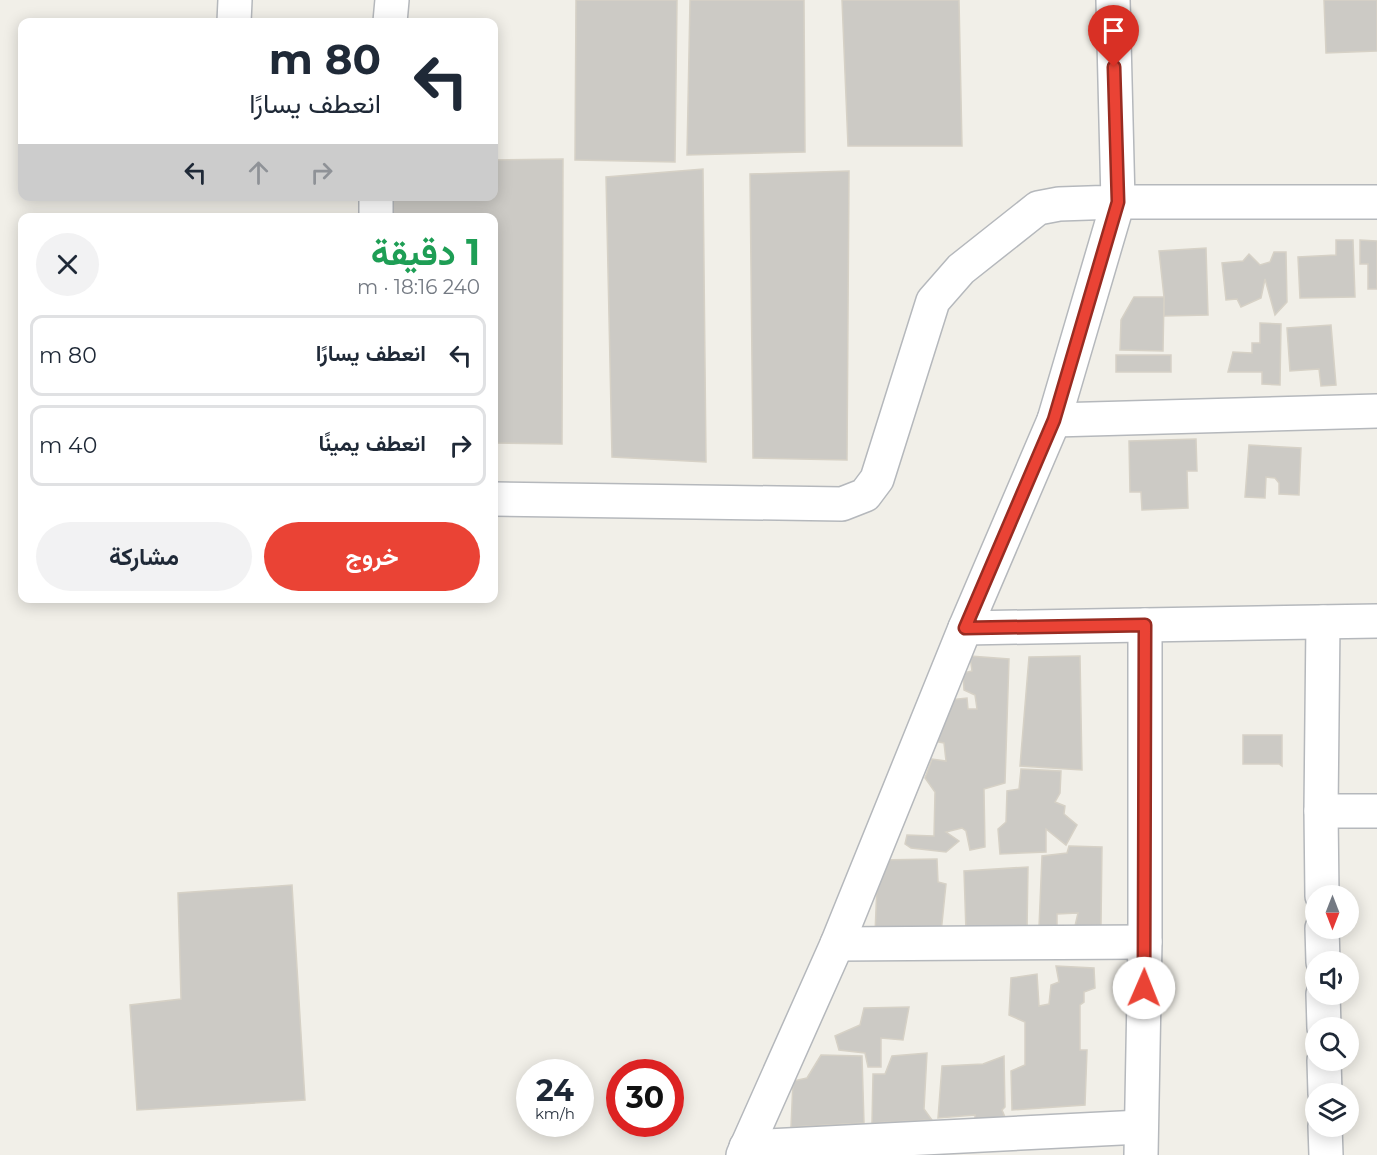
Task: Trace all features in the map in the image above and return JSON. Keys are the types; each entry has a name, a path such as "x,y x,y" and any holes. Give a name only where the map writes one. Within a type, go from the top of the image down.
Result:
{"street":[{"path":"234,0 234,18"},
{"path":"390,18 392,0"},
{"path":"1113,0 1118,202 1054,420 965,628 837,944 745,1151 1141,1141 1145,942 1145,625"},
{"path":"498,499 842,504 865,495 877,479 933,301 961,268 1038,208 1059,204 1118,202 1377,202"},
{"path":"1054,420 1377,411"},
{"path":"965,628 1377,621"},
{"path":"1322,885 1323,622"},
{"path":"1321,812 1377,811"},
{"path":"837,944 1145,942"},
{"path":"1325,1137 1326,1155"}],"building":[{"path":"576,0 677,0 675,162 575,160"},
{"path":"690,0 804,0 805,152 687,155"},
{"path":"842,0 959,0 962,146 848,146"},
{"path":"1324,0 1377,0 1377,51 1326,53"},
{"path":"563,159 562,444 498,443 498,213 389,213 389,201 498,201 498,160"},
{"path":"703,169 706,462 612,457 606,177"},
{"path":"849,171 847,460 753,458 750,174"},
{"path":"1336,240 1353,240 1355,297 1300,298 1298,257 1336,255"},
{"path":"1360,240 1377,241 1377,289 1368,289 1368,264 1360,264"},
{"path":"1206,248 1208,315 1164,316 1159,251"},
{"path":"1274,252 1286,252 1287,302 1275,315 1265,279 1261,298 1241,307 1237,299 1226,300 1222,263 1243,261 1249,254 1260,265 1270,262"},
{"path":"1134,297 1164,297 1163,351 1120,350 1121,320"},
{"path":"1260,323 1281,324 1280,385 1262,384 1262,372 1228,372 1233,352 1252,353 1252,343 1260,343"},
{"path":"1331,325 1336,385 1321,386 1319,369 1290,371 1287,328"},
{"path":"1116,355 1171,355 1171,372 1116,372"},
{"path":"1196,439 1197,471 1187,471 1188,508 1142,510 1141,492 1130,492 1129,441"},
{"path":"1249,445 1301,448 1299,495 1279,494 1279,483 1275,478 1266,477 1265,498 1245,497"},
{"path":"970,656 1009,659 1005,783 984,789 985,847 970,850 966,831 962,828 946,832 959,841 946,852 911,848 905,844 907,835 934,836 935,792 925,778 932,759 946,761 944,743 933,741 949,700 967,698 968,709 977,709 975,695 964,690 963,673 972,671"},
{"path":"1080,656 1082,770 1020,766 1029,657"},
{"path":"1243,735 1282,735 1282,766 1279,764 1243,764"},
{"path":"1021,769 1061,771 1060,793 1055,802 1065,806 1064,814 1077,825 1066,845 1046,829 1046,852 1000,854 998,829 1006,822 1007,791 1019,789"},
{"path":"1069,846 1102,847 1101,925 1075,926 1078,913 1057,914 1057,930 1039,927 1042,856 1067,853"},
{"path":"937,859 938,882 946,884 941,933 875,934 878,860"},
{"path":"1028,867 1027,931 966,932 964,871"},
{"path":"292,885 305,1100 137,1110 130,1005 181,999 178,893"},
{"path":"1056,966 1094,968 1095,988 1084,992 1084,1002 1080,1005 1080,1050 1087,1050 1085,1105 1012,1110 1011,1071 1025,1065 1025,1022 1009,1015 1011,978 1037,974 1039,1006 1049,1004 1051,985 1059,982"},
{"path":"909,1007 903,1040 881,1038 881,1067 868,1067 865,1053 839,1050 835,1036 860,1025 864,1008"},
{"path":"927,1053 924,1109 932,1120 872,1123 873,1074 885,1074 892,1056"},
{"path":"821,1055 862,1056 864,1123 791,1127 793,1081 807,1078"},
{"path":"1004,1056 1005,1107 1002,1110 1008,1124 975,1126 975,1115 938,1118 942,1066 983,1064"}],"route":[{"path":"1114,67 1118,202 1054,420 965,628 1145,625 1144,988"}]}
